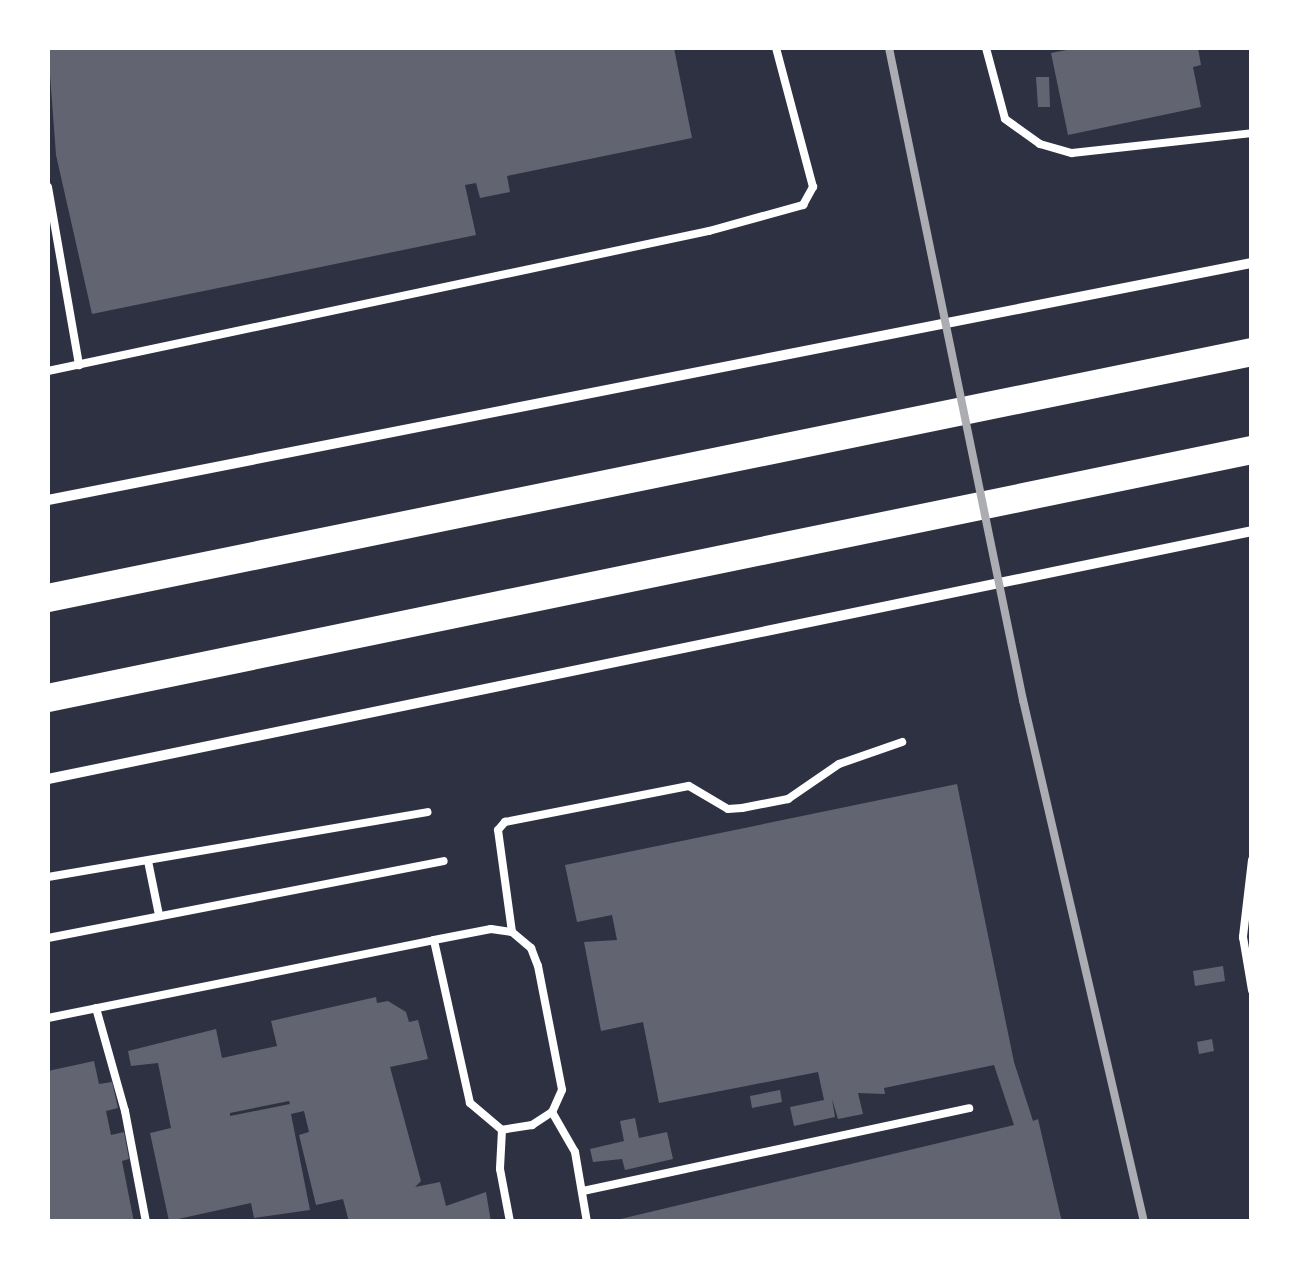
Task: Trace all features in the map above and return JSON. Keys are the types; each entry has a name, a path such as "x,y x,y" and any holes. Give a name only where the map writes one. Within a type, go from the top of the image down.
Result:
{"highway":[{"path":"48,598 1252,352"},
{"path":"48,698 1252,450"}],"street":[{"path":"48,500 1252,263"},
{"path":"48,779 1252,531"}],"lane":[{"path":"48,371 709,232 803,205 812,187 776,48"},
{"path":"986,48 1006,119 1040,144 1072,153 1252,133"},
{"path":"48,187 79,364"},
{"path":"512,932 498,830 505,822 690,786 728,809 788,799 848,760 902,742"},
{"path":"48,878 428,812"},
{"path":"1252,860 1243,937 1252,990"},
{"path":"148,861 159,915"},
{"path":"48,938 444,861"},
{"path":"48,1018 434,940 491,929 512,932 531,948 538,966 562,1090 552,1112 532,1125 502,1130 470,1103 434,940"},
{"path":"96,1008 125,1111 146,1222"},
{"path":"584,1191 969,1108"},
{"path":"552,1112 575,1152 586,1222"},
{"path":"502,1130 500,1169 510,1222"}],"building":[{"path":"48,48 674,48 692,138 507,176 510,192 480,198 476,183 465,185 476,235 92,314 56,155"},
{"path":"1077,48 1198,48 1201,65 1193,67 1201,107 1068,135 1051,53"},
{"path":"1036,77 1049,77 1050,107 1038,107"},
{"path":"957,784 1014,1062 1033,1121 1038,1119 1062,1222 608,1222 1014,1125 994,1065 884,1088 885,1094 858,1093 863,1114 838,1119 832,1099 835,1117 794,1126 790,1107 824,1100 818,1072 659,1103 643,1022 601,1031 584,942 617,940 612,915 577,922 565,865"},
{"path":"1223,966 1225,981 1195,986 1193,971"},
{"path":"376,997 377,1003 388,1001 406,1012 409,1022 418,1020 428,1059 390,1067 421,1181 415,1187 440,1182 446,1206 486,1192 491,1222 349,1222 343,1199 316,1205 299,1135 309,1132 304,1111 291,1114 310,1210 254,1218 251,1203 169,1221 150,1133 171,1128 158,1063 131,1066 128,1051 216,1029 222,1058 277,1046 271,1021","holes":["289,1101 290,1104 230,1116"]},
{"path":"1212,1039 1214,1051 1199,1054 1197,1042"},
{"path":"94,1061 99,1084 112,1082 118,1108 106,1111 111,1135 124,1132 129,1159 122,1161 134,1222 48,1222 48,1071"},
{"path":"780,1090 782,1102 752,1108 750,1096"},
{"path":"635,1118 639,1138 667,1132 673,1159 625,1170 622,1159 593,1162 590,1149 624,1141 620,1121"}],"railway":[{"path":"889,48 1023,700 1144,1222"}]}
